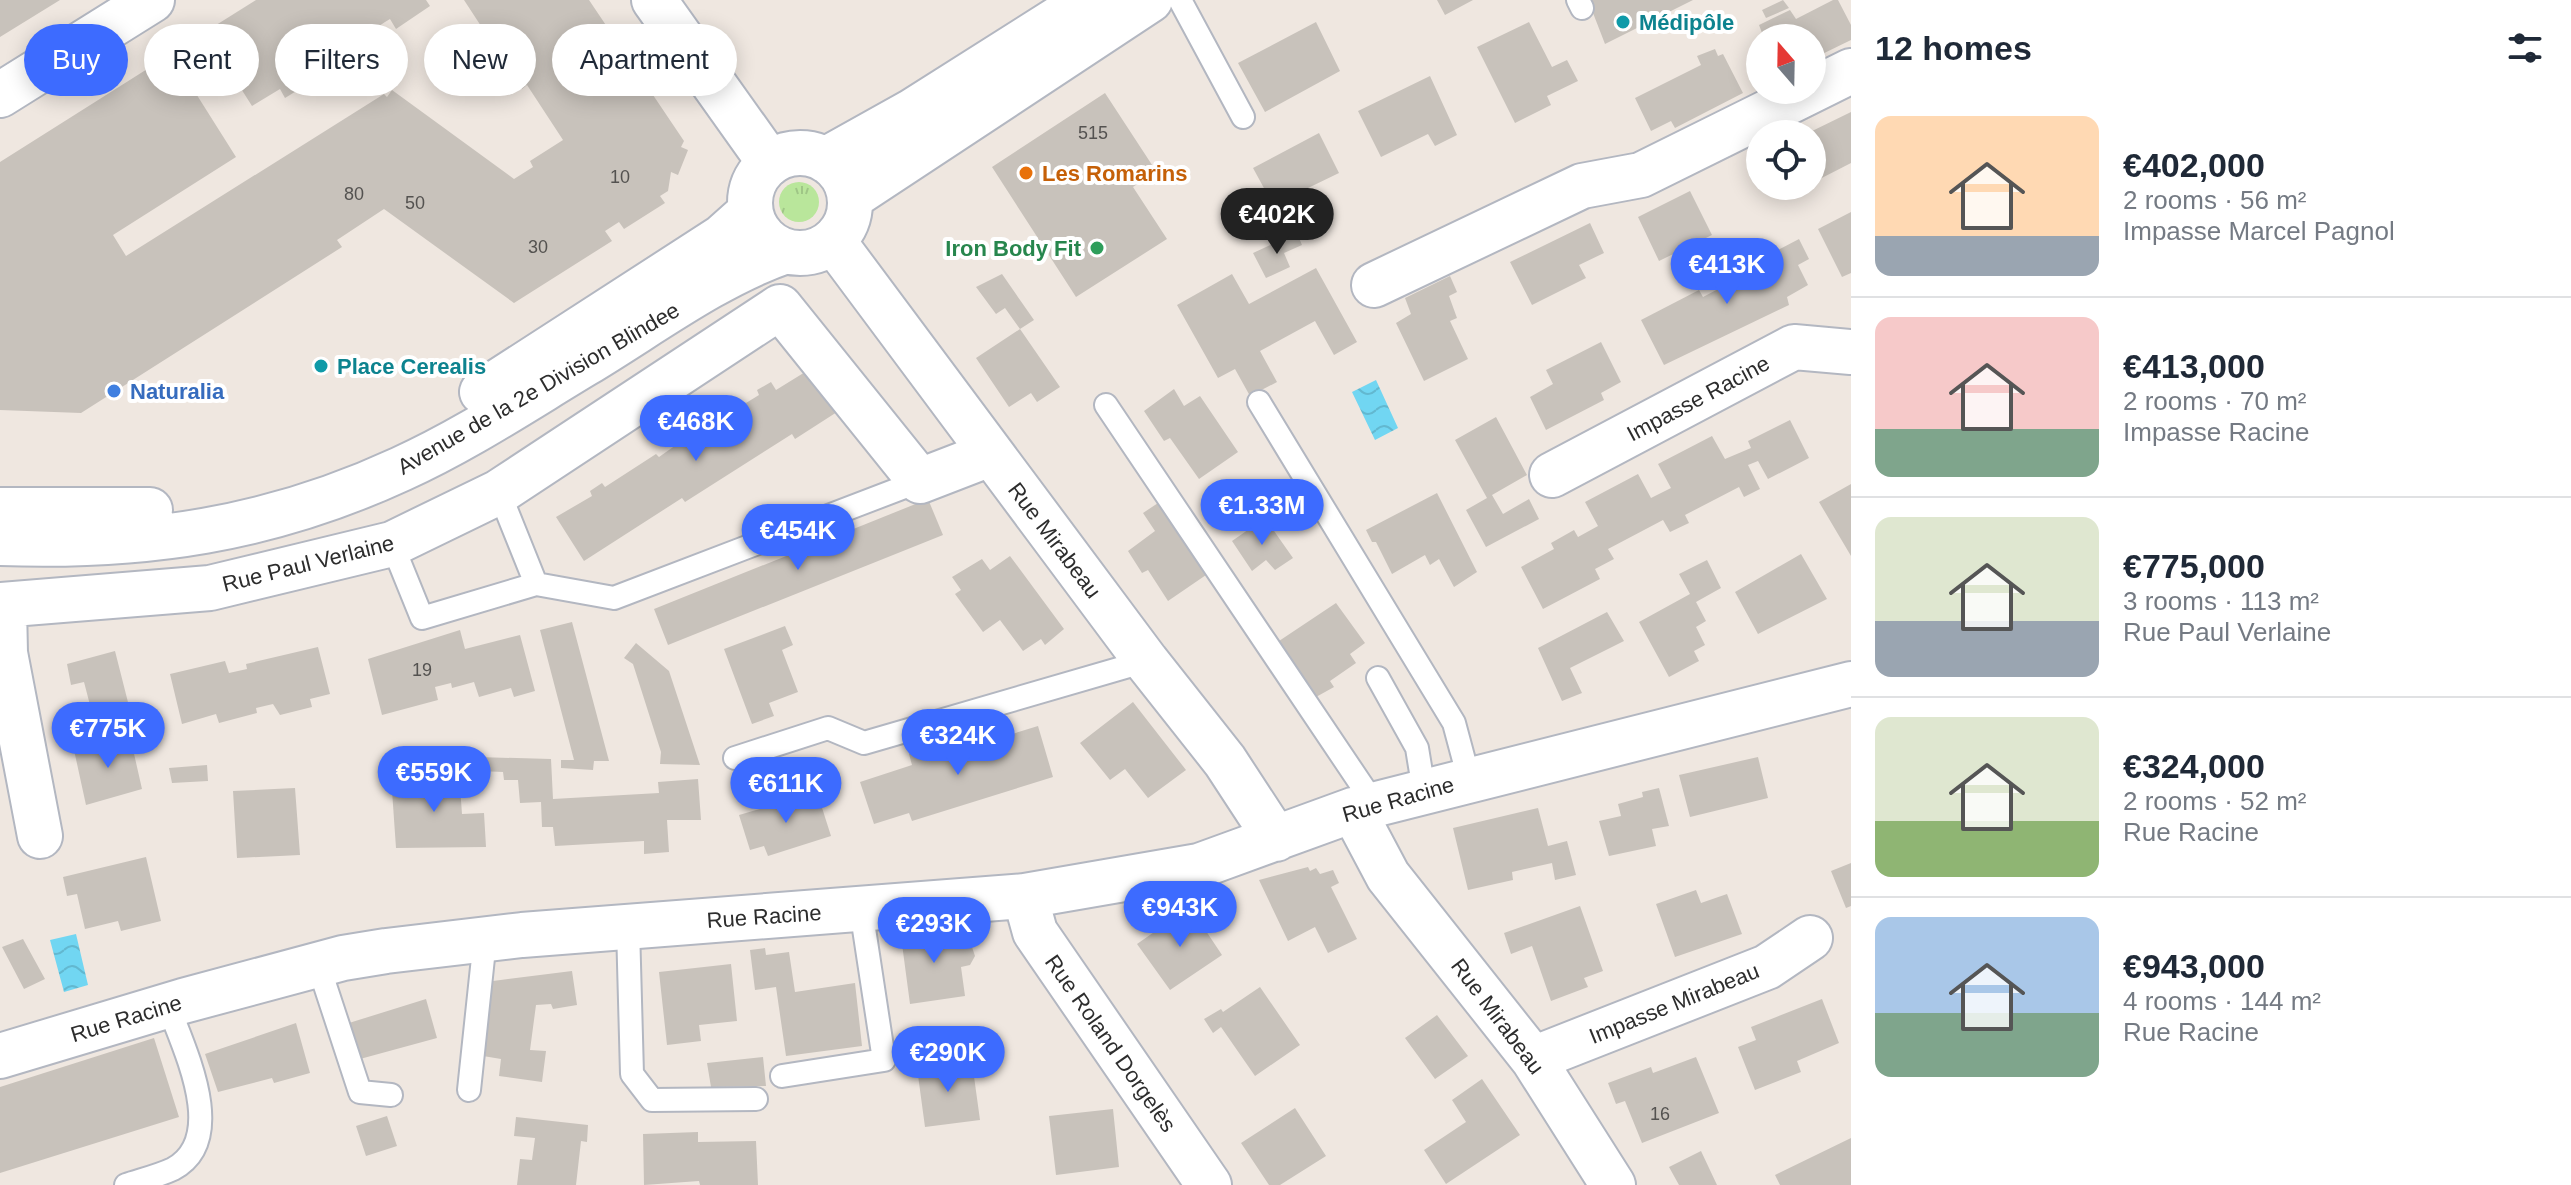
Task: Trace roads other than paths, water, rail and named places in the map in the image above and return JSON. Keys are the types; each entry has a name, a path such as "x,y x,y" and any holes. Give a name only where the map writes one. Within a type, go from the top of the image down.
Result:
{"street":[{"path":"0,95 152,0"},
{"path":"654,0 770,163"},
{"path":"850,198 1150,0"},
{"path":"825,160 911,112 1061,8"},
{"path":"1374,285 1582,186 1641,175 1851,71"},
{"path":"797,153 825,160 842,176 850,198 846,222 833,241 810,253 786,251 769,243 757,229 750,212 750,193 757,177 770,163 797,153"},
{"name":"Avenue de la 2e Division Blindee","path":"0,510 100,512 223,502 336,467 393,442 477,395 722,237 750,212"},
{"name":"Rue Mirabeau","path":"833,241 1146,661 1225,761 1276,839"},
{"name":"Avenue de la 2e Division Blindee","path":"0,543 143,541 218,531 281,516 344,494 459,439 691,299 758,261 786,251"},
{"name":"Rue Paul Verlaine","path":"2,605 210,588 392,544 499,492 780,307 920,481"},
{"name":"Impasse Racine","path":"1552,475 1794,347 1851,352"},
{"path":"920,481 990,454"},
{"path":"2,605 5,653 40,836"},
{"name":"Rue Racine","path":"0,1056 318,964 386,951 485,939 1025,896 1199,866 1364,807 1851,684"},
{"name":"Rue Mirabeau","path":"1364,807 1388,876 1533,1059 1613,1185"},
{"name":"Rue Roland Dorgelès","path":"1025,896 1035,932 1209,1185"},
{"name":"Impasse Mirabeau","path":"1533,1059 1767,967 1810,938"}],"lane":[{"path":"1180,0 1243,117"},
{"path":"1259,402 1454,723 1469,779"},
{"path":"1106,405 1364,807"},
{"path":"392,544 422,618 536,584 614,598 920,481"},
{"path":"499,492 536,584"},
{"path":"735,758 828,728 864,743 1146,661"},
{"path":"1378,678 1417,748 1424,791"},
{"path":"782,1076 884,1060 861,909"},
{"path":"628,927 632,1074 652,1100 756,1099"},
{"path":"469,1090 485,939"},
{"path":"318,964 360,1092 391,1095"},
{"path":"126,1185 174,1168 191,1153 203,1124 191,1069 168,1005"}],"water":[{"path":"1376,380 1398,428 1375,440 1352,392"},
{"path":"76,934 88,985 64,992 50,940"}],"place":[{"name":"Médipôle","path":"1623,22"},
{"name":"Les Romarins","path":"1026,173"},
{"name":"Iron Body Fit","path":"1097,248"},
{"name":"Place Cerealis","path":"321,366"},
{"name":"Naturalia","path":"114,391"}]}
